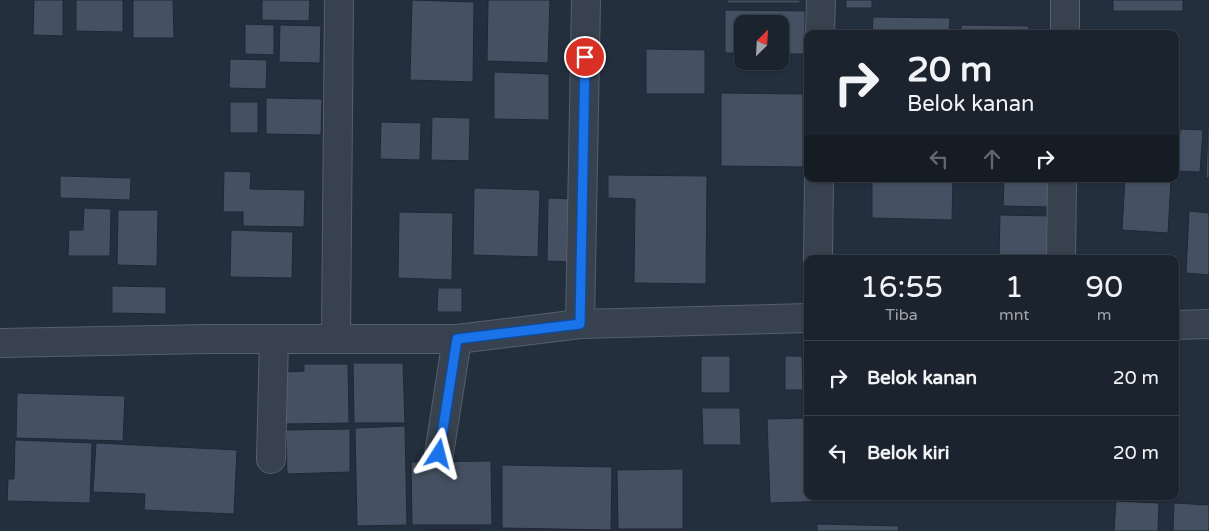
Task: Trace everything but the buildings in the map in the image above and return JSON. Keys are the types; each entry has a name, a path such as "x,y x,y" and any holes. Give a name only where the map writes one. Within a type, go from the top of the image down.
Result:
{"street":[{"path":"336,338 339,0"},
{"path":"580,324 586,0"},
{"path":"820,30 821,0"},
{"path":"1064,30 1065,0"},
{"path":"818,182 818,255"},
{"path":"1061,255 1062,182"},
{"path":"0,343 336,338 457,339 580,324 804,318"},
{"path":"1179,325 1209,324"},
{"path":"271,459 274,339"},
{"path":"439,454 457,339"}],"route":[{"path":"439,454 457,339 580,324 585,57"}]}
